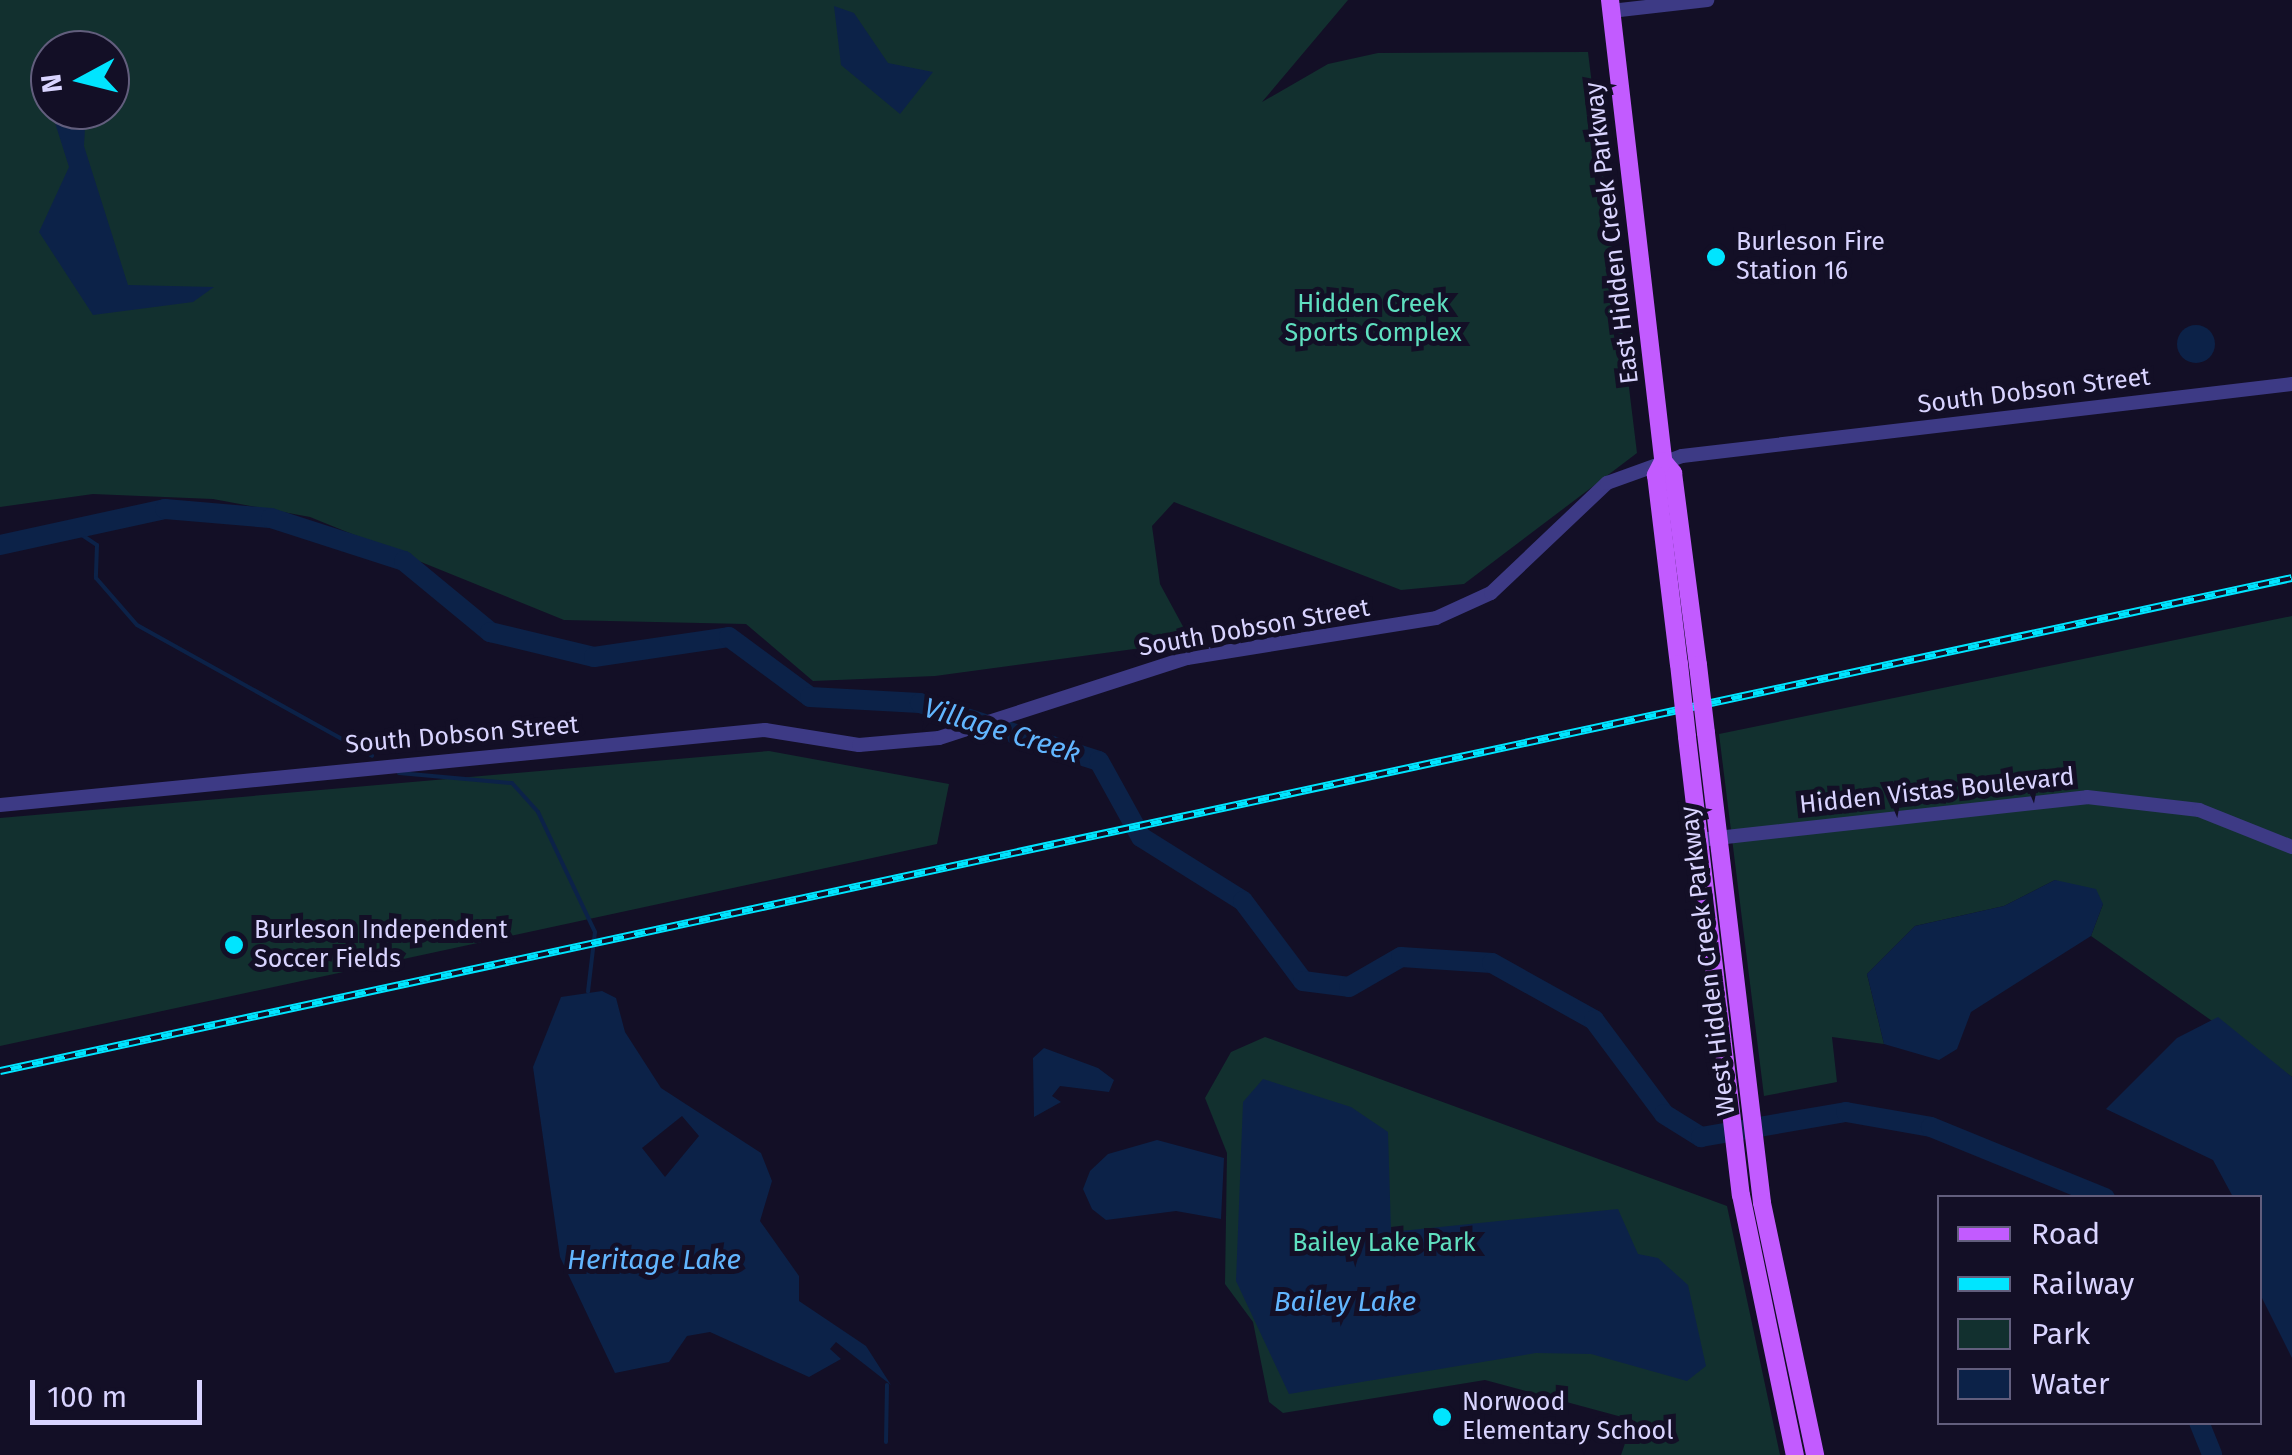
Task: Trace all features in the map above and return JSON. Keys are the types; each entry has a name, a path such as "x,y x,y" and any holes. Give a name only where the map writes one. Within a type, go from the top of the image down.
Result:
{"main road":[{"name":"East Hidden Creek Parkway","path":"1611,5 1663,460"},
{"name":"West Hidden Creek Parkway","path":"1663,460 1656,475 1678,664 1719,837 1743,1044 1782,1293 1815,1455"},
{"name":"West Hidden Creek Parkway","path":"1663,460 1698,665 1699,840 1722,1047 1761,1295 1794,1455"}],"street":[{"path":"1611,5 1708,0"},
{"name":"South Dobson Street","path":"0,805 765,730 897,745 959,731 1186,658 1436,618 1492,592 1606,483 1663,460 2292,384"},
{"name":"Hidden Vistas Boulevard","path":"1699,840 2087,797 2199,810 2292,847"}],"green space":[{"name":"Hidden Creek Sports Complex","path":"0,0 1348,0 1262,102 1328,64 1378,53 1588,52 1637,453 1464,584 1401,590 1174,502 1152,526 1160,584 1186,632 1171,644 935,676 813,681 746,624 564,620 310,517 213,499 93,494 0,507"},
{"path":"2292,616 2292,1077 2091,936 2103,904 2055,880 2004,906 1915,926 1867,974 1884,1044 1832,1037 1837,1082 1764,1096 1719,734"},
{"name":"Burleson Independent Soccer Fields","path":"769,751 949,784 937,844 0,1046 0,818"},
{"name":"Bailey Lake Park","path":"1265,1037 1727,1206 1780,1455 1621,1455 1633,1420 1485,1380 1283,1413 1269,1402 1253,1322 1225,1284 1227,1153 1205,1098 1231,1052"}],"water":[{"path":"834,6 854,13 888,63 933,72 900,114 841,65"},
{"path":"57,130 85,130 84,146 128,285 214,287 193,302 93,315 39,232 69,167"},
{"path":"2196,325 2209,331 2215,344 2209,357 2196,363 2183,357 2177,344 2183,331"},
{"path":"2055,880 2096,889 2103,904 2091,936 1971,1012 1957,1049 1939,1060 1884,1044 1867,974 1915,926 2004,906"},
{"name":"Heritage Lake","path":"602,991 616,998 625,1032 661,1088 761,1153 772,1181 760,1221 799,1276 799,1301 866,1346 891,1385 836,1342 830,1349 841,1359 809,1377 710,1332 687,1336 669,1362 615,1373 560,1257 533,1067 561,997","holes":["682,1116 699,1136 665,1177 642,1148"]},
{"path":"2218,1017 2292,1077 2292,1358 2262,1298 2262,1195 2232,1195 2213,1160 2106,1109 2177,1038"},
{"path":"1044,1048 1098,1068 1114,1080 1109,1092 1060,1086 1052,1096 1061,1102 1034,1117 1033,1058"},
{"name":"Bailey Lake","path":"1263,1079 1351,1107 1388,1132 1391,1232 1618,1209 1638,1254 1658,1258 1688,1285 1706,1366 1687,1381 1591,1354 1536,1353 1289,1394 1236,1281 1243,1102"},
{"path":"1157,1140 1224,1158 1221,1219 1176,1211 1106,1220 1092,1209 1083,1189 1090,1171 1108,1154"}],"waterway":[{"name":"Village Creek","path":"0,545 165,509 271,518 404,561 490,632 594,657 729,637 810,697 920,703 1099,761 1141,837 1243,901 1303,981 1349,987 1401,957 1492,963 1594,1020 1664,1114 1701,1137 1846,1112 1931,1127 2098,1195"},
{"path":"73,529 97,545 96,578 137,625 372,756"},
{"path":"399,773 512,783 538,812 595,932 588,992"},
{"path":"886,1442 887,1385"},
{"name":"Village Creek","path":"2200,1425 2212,1455"}],"railway":[{"path":"0,1071 2292,578"}],"place":[{"name":"Burleson Fire Station 16","path":"1716,257"},
{"name":"Burleson Independent Soccer Fields","path":"234,945"},
{"name":"Norwood Elementary School","path":"1442,1417"}]}
